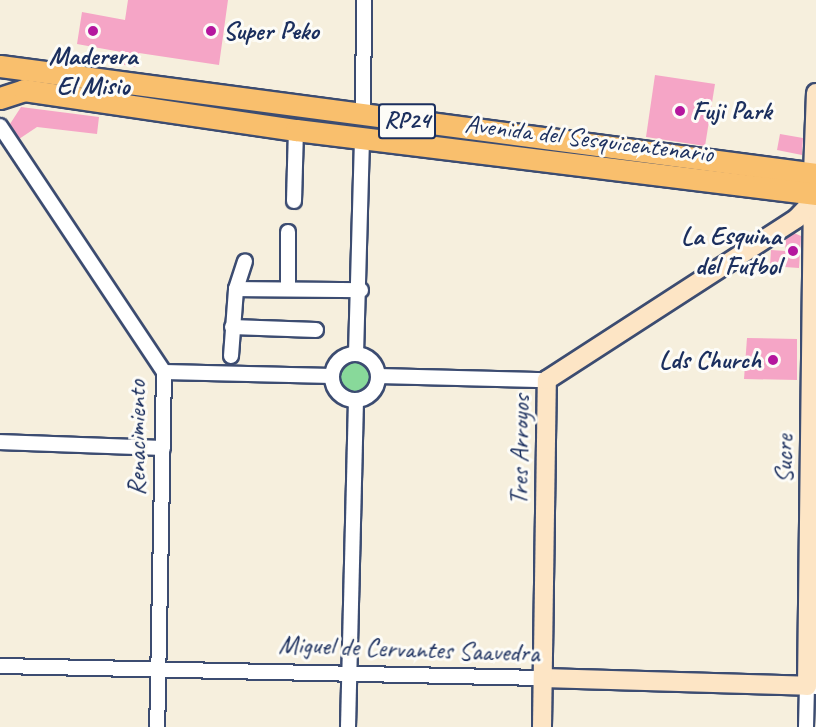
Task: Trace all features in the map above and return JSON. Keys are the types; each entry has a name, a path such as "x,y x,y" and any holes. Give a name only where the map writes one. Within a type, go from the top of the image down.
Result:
{"main road":[{"name":"Avenida del Sesquicentenario","path":"0,66 363,115 813,188"},
{"name":"Avenida del Sesquicentenario","path":"0,98 24,90 297,130 813,188"}],"street":[{"path":"363,115 364,0"},
{"name":"Sucre","path":"806,727 812,687 813,188 816,93"},
{"name":"Renacimiento","path":"0,126 164,372 157,727"},
{"path":"294,201 297,130"},
{"path":"356,354 361,290 362,138"},
{"name":"Tres Arroyos","path":"542,727 547,380 796,218 813,188"},
{"path":"288,232 288,289"},
{"path":"231,356 236,289 245,261"},
{"path":"236,289 361,290"},
{"path":"232,327 316,330"},
{"path":"356,354 369,358 378,376 370,396 356,401 338,394 332,376 342,358 356,354"},
{"path":"164,372 332,376"},
{"path":"378,376 547,380"},
{"path":"348,727 356,401"},
{"path":"0,442 163,448"},
{"name":"Miguel de Cervantes Saavedra","path":"0,666 543,678 812,687"}],"green space":[{"path":"356,357 364,358 370,363 375,369 375,385 370,391 364,396 356,397 348,396 342,391 337,385 336,377 337,369 342,363 348,358"}],"building":[{"path":"128,0 228,0 219,65 139,53 137,67 119,64 121,52 77,44 82,12 125,20"},
{"name":"Fuji Park","path":"655,75 715,84 705,146 646,137"},
{"path":"21,107 99,117 97,134 37,127 19,139 10,124"},
{"path":"780,134 803,138 802,155 777,150"},
{"name":"La Esquina del Futbol","path":"794,233 801,236 799,268 770,266 771,250 785,251 786,239"},
{"name":"Lds Church","path":"747,338 797,339 797,380 744,379"}],"place":[{"name":"Maderera El Misio","path":"93,31"},
{"name":"Super Peko","path":"211,31"},
{"name":"Fuji Park","path":"680,111"},
{"name":"La Esquina del Futbol","path":"793,251"},
{"name":"Lds Church","path":"773,360"}]}
